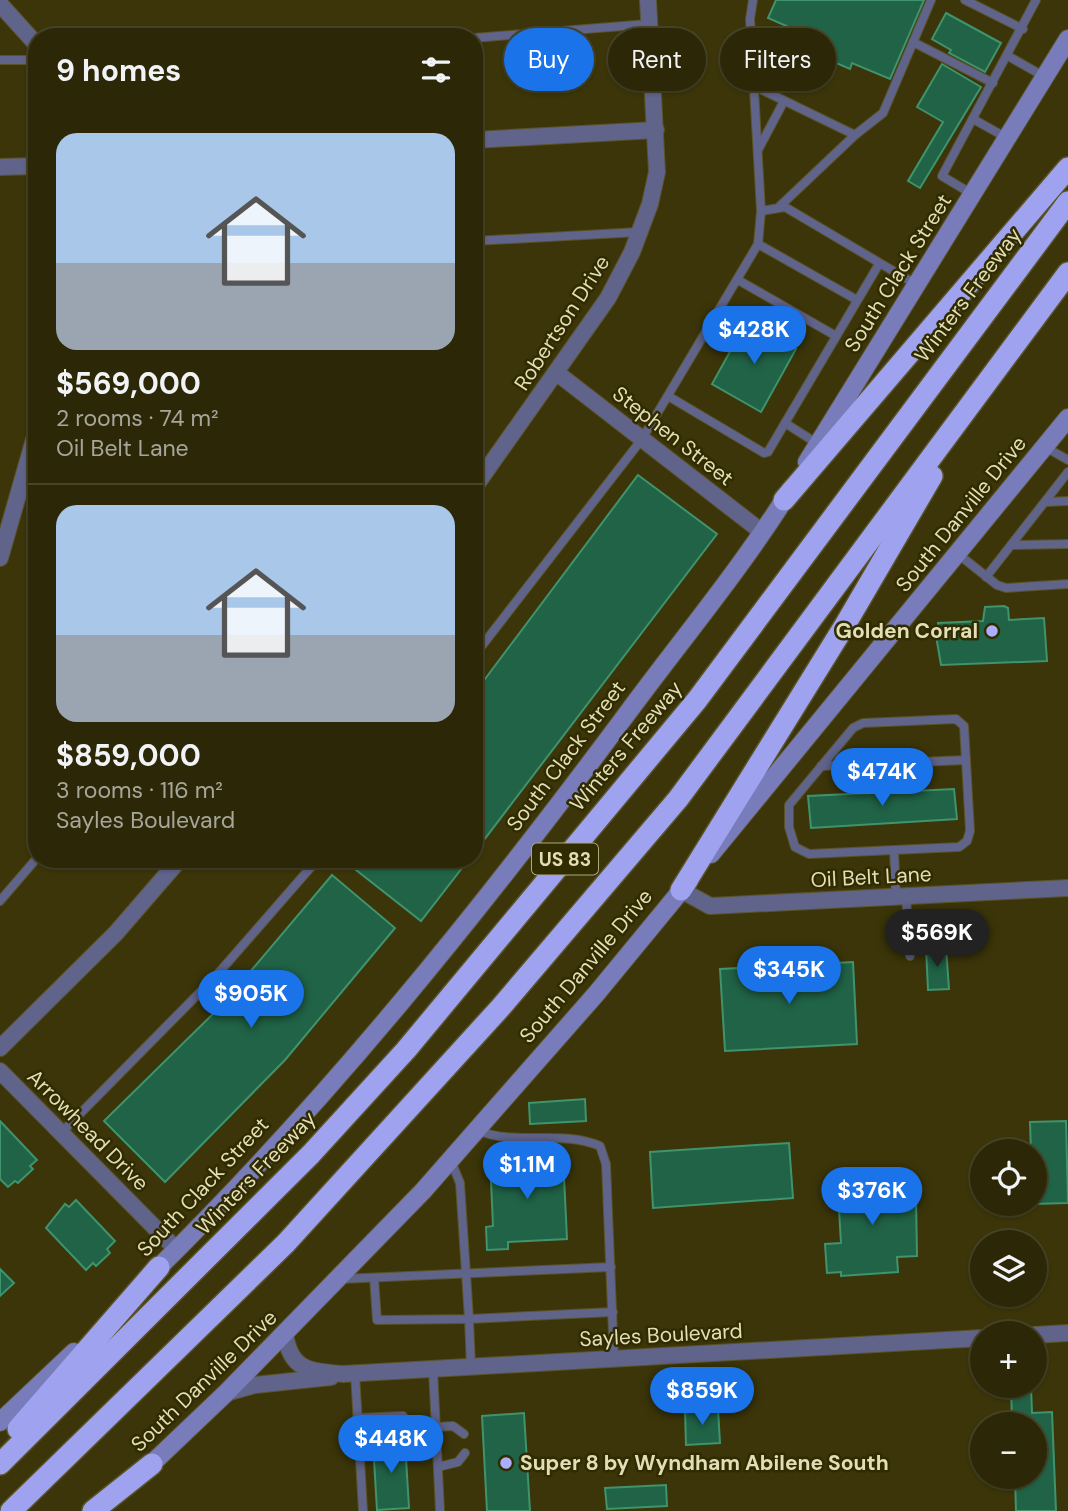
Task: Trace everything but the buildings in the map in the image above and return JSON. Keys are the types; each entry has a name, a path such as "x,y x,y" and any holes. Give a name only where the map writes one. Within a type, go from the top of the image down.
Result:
{"highway":[{"path":"784,500 1068,168"},
{"name":"Winters Freeway","path":"0,1464 284,1182 406,1050 697,701 1068,202"},
{"name":"US 83","path":"11,1511 286,1243 501,1007 678,799 1068,273"},
{"path":"681,890 845,625 985,385"},
{"path":"0,1450 159,1267"},
{"path":"93,1511 152,1464"}],"main road":[{"name":"South Clack Street","path":"0,1422 159,1267 338,1076 473,914 784,500 1068,39"},
{"name":"South Danville Drive","path":"103,1511 340,1279 423,1191 596,994 1068,418"}],"street":[{"name":"Robertson Drive","path":"483,476 608,298 639,232 657,172 648,0"},
{"path":"6,4 28,33"},
{"path":"483,140 656,130"},
{"path":"0,167 28,166"},
{"name":"Stephen Street","path":"557,373 762,531"},
{"path":"0,558 28,460"},
{"path":"0,1048 116,933 172,868"},
{"name":"Oil Belt Lane","path":"681,890 710,906 1068,888"},
{"name":"Arrowhead Drive","path":"0,1071 176,1249"},
{"name":"Sayles Boulevard","path":"285,1333 287,1350 299,1365 310,1370 349,1373 970,1339"},
{"path":"1047,1334 1068,1333"},
{"name":"Sayles Boulevard","path":"226,1393 255,1385 316,1381 349,1373"}],"lane":[{"path":"751,28 753,0"},
{"path":"761,211 780,206 855,135 883,113 931,0"},
{"path":"965,0 1023,29"},
{"path":"973,194 942,176 1023,29 1036,0"},
{"path":"483,37 648,24"},
{"path":"913,42 993,83"},
{"path":"1008,56 1045,78"},
{"path":"0,60 28,60"},
{"path":"483,644 642,439 758,244 761,211 754,91"},
{"path":"764,91 855,135"},
{"path":"758,150 785,101"},
{"path":"974,118 1008,138"},
{"path":"780,206 918,285"},
{"path":"483,241 639,232"},
{"path":"758,244 858,300"},
{"path":"668,396 764,453 768,452 879,264"},
{"path":"738,280 836,336"},
{"path":"785,424 818,444"},
{"path":"1045,447 1068,460"},
{"path":"986,577 1068,472"},
{"path":"1047,502 1068,501"},
{"path":"1013,545 1068,544"},
{"path":"957,554 986,577 1006,588 1068,584"},
{"path":"956,719 964,726 966,760 970,831 967,841 959,847 809,854 795,847 789,827 789,805 853,728 876,722 956,719"},
{"path":"821,766 966,760"},
{"path":"894,850 910,956"},
{"path":"0,901 28,868"},
{"path":"62,1132 215,976 310,868"},
{"path":"475,1129 495,1138 580,1138 600,1146 606,1164 614,1358"},
{"path":"450,1158 460,1183 471,1367"},
{"path":"340,1279 611,1267"},
{"path":"374,1278 377,1320 469,1319 613,1312"},
{"path":"433,1368 440,1511"},
{"path":"349,1373 357,1418 363,1511"},
{"path":"357,1418 403,1416"},
{"path":"436,1427 453,1426 464,1434"},
{"path":"438,1466 458,1462 465,1453"}],"place":[{"name":"Golden Corral","path":"992,631"},
{"name":"Super 8 by Wyndham Abilene South","path":"506,1463"}]}
